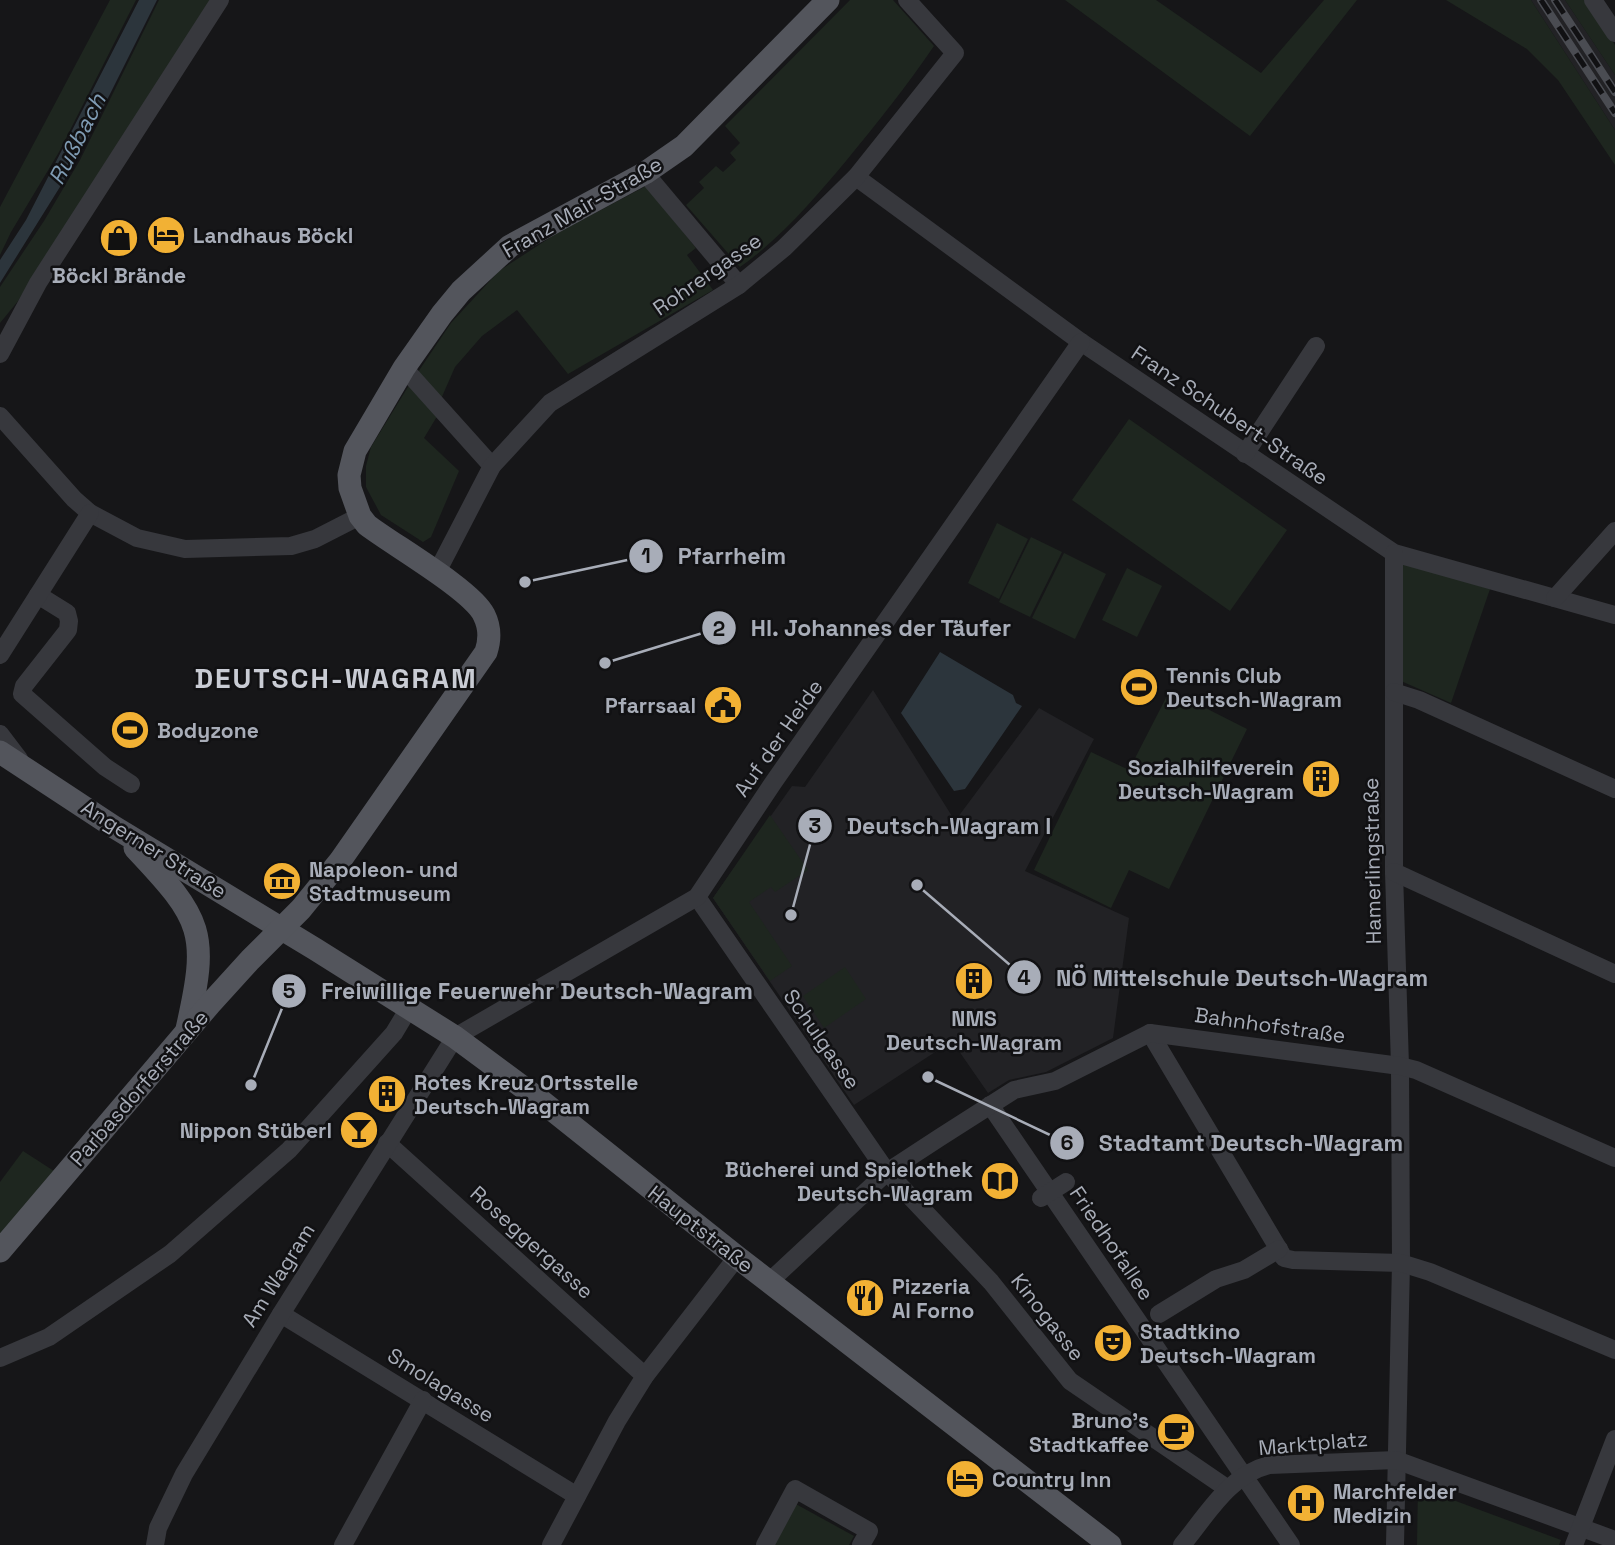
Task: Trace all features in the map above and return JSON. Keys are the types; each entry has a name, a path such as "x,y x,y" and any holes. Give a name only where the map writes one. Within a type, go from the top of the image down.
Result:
{"main road":[{"name":"Franz Mair-Straße","path":"360,516 350,488 351,461 355,451 404,368 461,291 492,261 530,234 645,173 684,146 828,0"},
{"name":"Parbasdorferstraße","path":"0,1251 186,1032 301,909 340,861 486,652 489,633 484,614 475,603 377,533 360,516"},
{"name":"Angerner Straße","path":"0,752 114,827 281,928"},
{"path":"114,827 178,895 192,921 199,946 199,958 186,1032"},
{"name":"Hauptstraße","path":"281,928 410,1007 540,1100 737,1258 1110,1545"}],"street":[{"path":"0,354 38,283 220,0"},
{"name":"Rohrergasse","path":"436,573 492,466 550,403 739,285 783,248 856,177 955,53 907,0"},
{"path":"1593,0 1615,33"},
{"path":"645,173 739,285"},
{"name":"Franz Schubert-Straße","path":"856,177 1081,342 1394,553 1615,615"},
{"name":"Auf der Heide","path":"455,1037 697,897 773,783 1081,342"},
{"path":"1245,454 1316,346"},
{"path":"404,368 492,466"},
{"path":"0,416 74,499 90,513 137,538 185,549 291,546 315,539 360,516"},
{"path":"0,655 90,513"},
{"path":"1555,598 1615,531"},
{"name":"Hamerlingstraße","path":"1394,553 1394,872 1400,1066 1401,1264 1395,1545"},
{"path":"38,594 67,613 69,624 68,630 23,686 22,694 105,767 131,783"},
{"path":"1394,692 1419,700 1615,789"},
{"path":"0,734 28,769"},
{"path":"1394,872 1615,974"},
{"name":"Schulgasse","path":"697,897 887,1172"},
{"path":"0,1358 50,1337 170,1254 289,1150 394,1033 410,1007"},
{"path":"769,1282 887,1172 1014,1090 1055,1081 1150,1033 1282,1254"},
{"name":"Bahnhofstraße","path":"1150,1033 1416,1070 1615,1158"},
{"name":"Am Wagram","path":"155,1545 158,1528 184,1474 455,1037"},
{"name":"Friedhofallee","path":"990,1105 1290,1545"},
{"path":"998,1145 1003,1142 1041,1198 1066,1182"},
{"name":"Roseggergasse","path":"387,1143 645,1376"},
{"name":"Kinogasse","path":"887,1172 913,1203 1012,1304 1070,1381 1228,1489"},
{"path":"1159,1314 1216,1279 1282,1254 1401,1264 1430,1272 1615,1350"},
{"path":"551,1545 617,1421 645,1376 737,1258"},
{"name":"Smolagasse","path":"281,1314 577,1496"},
{"path":"343,1545 423,1400"},
{"path":"1574,1545 1615,1439"},
{"path":"1396,1460 1615,1540"},
{"name":"Marktplatz","path":"1182,1545 1228,1489 1254,1469 1269,1465 1396,1460"},
{"path":"765,1545 795,1489 869,1531 861,1545"}],"shaded area":[{"path":"110,0 136,0 59,152 0,255 0,207"},
{"path":"159,0 211,0 18,301 0,323 0,287 80,160"},
{"path":"850,0 893,0 934,46 892,104 822,190 783,231 740,267 686,205 704,188 699,182 716,166 723,172 736,160 730,153 740,143 725,126"},
{"path":"1065,0 1156,0 1261,73 1324,0 1357,0 1250,136"},
{"path":"1446,0 1531,0 1615,130 1615,165 1558,80 1527,49"},
{"path":"1531,0 1565,0 1615,75 1615,130"},
{"path":"1565,0 1585,0 1615,45 1615,75"},
{"path":"646,186 696,248 687,255 713,290 568,374 517,310 482,336 455,367 441,399 418,372 451,323 499,271 554,235"},
{"path":"411,382 439,413 424,438 459,471 431,537 423,542 381,515 366,487 366,466 371,447"},
{"path":"1129,419 1287,530 1230,611 1072,500"},
{"path":"997,523 1028,539 999,599 968,583"},
{"path":"1031,537 1062,552 1030,617 999,602"},
{"path":"1064,553 1106,574 1075,639 1032,618"},
{"path":"1397,560 1490,589 1451,703 1401,681"},
{"path":"1127,568 1162,586 1137,637 1102,620"},
{"path":"873,690 955,821 1039,708 1094,739 1025,871 1129,918 1113,1038 1046,1072 1009,1080 988,1093 952,1041 854,1105 713,898 792,786 805,787"},
{"path":"1170,690 1247,729 1169,889 1129,870 1111,908 1034,870 1091,752 1129,770"},
{"path":"770,815 808,870 775,892 771,887 749,902 792,966 770,981 713,898"},
{"path":"845,967 866,999 824,1028 803,996"},
{"path":"23,1151 57,1173 0,1239 0,1182"},
{"path":"1418,1487 1561,1540 1559,1545 1417,1545"},
{"path":"794,1503 854,1536 849,1545 772,1545"}],"water":[{"name":"Rußbach","path":"139,0 157,0 78,158 0,283 0,260 26,220"},
{"path":"940,652 1013,695 1016,703 1022,706 965,789 954,791 901,713"}],"railway":[{"path":"1541,0 1615,113"},
{"path":"1555,0 1615,92"}],"place":[{"name":"Landhaus Böckl","path":"166,235"},
{"name":"Böckl Brände","path":"119,238"},
{"name":"Pfarrheim","path":"525,582"},
{"name":"Hl. Johannes der Täufer","path":"605,663"},
{"name":"Tennis Club Deutsch-Wagram","path":"1139,687"},
{"name":"Pfarrsaal","path":"723,705"},
{"name":"Bodyzone","path":"130,730"},
{"name":"Sozialhilfeverein Deutsch-Wagram","path":"1321,779"},
{"name":"Napoleon- und Stadtmuseum","path":"282,881"},
{"name":"NÖ Mittelschule Deutsch-Wagram","path":"917,885"},
{"name":"Deutsch-Wagram I","path":"791,915"},
{"name":"NMS Deutsch-Wagram","path":"974,981"},
{"name":"Stadtamt Deutsch-Wagram","path":"928,1077"},
{"name":"Freiwillige Feuerwehr Deutsch-Wagram","path":"251,1085"},
{"name":"Rotes Kreuz Ortsstelle Deutsch-Wagram","path":"387,1094"},
{"name":"Nippon Stüberl","path":"359,1130"},
{"name":"Bücherei und Spielothek Deutsch-Wagram","path":"1000,1181"},
{"name":"Pizzeria Al Forno","path":"865,1298"},
{"name":"Stadtkino Deutsch-Wagram","path":"1113,1343"},
{"name":"Bruno's Stadtkaffee","path":"1176,1432"},
{"name":"Country Inn","path":"965,1479"},
{"name":"Marchfelder Medizin","path":"1306,1503"}],"district":[{"name":"DEUTSCH-WAGRAM","path":"336,678"}]}
